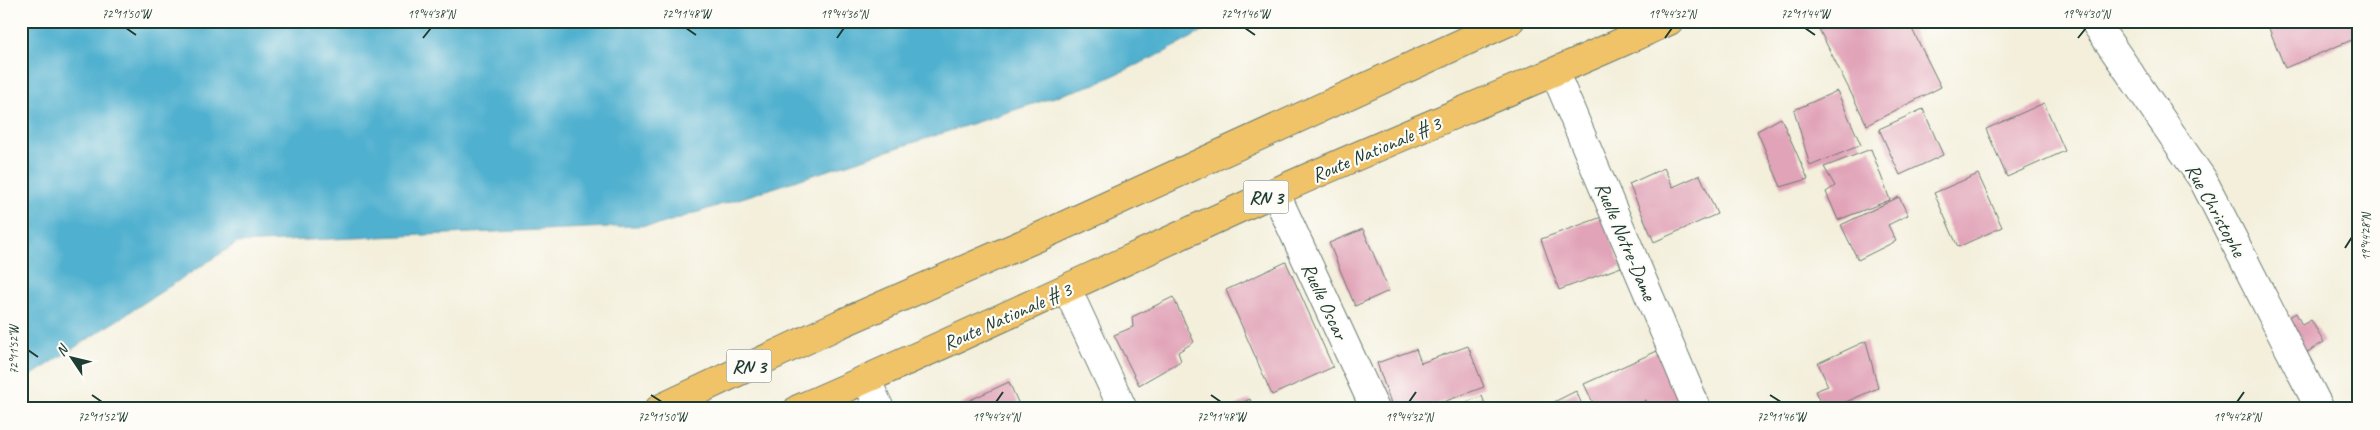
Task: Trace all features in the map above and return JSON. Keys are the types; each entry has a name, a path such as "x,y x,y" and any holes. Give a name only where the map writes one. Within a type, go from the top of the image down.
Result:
{"main road":[{"name":"RN 3","path":"659,409 840,324 1050,232 1510,21"},
{"name":"Route Nationale # 3","path":"866,379 1068,289 1275,192 1556,73 1669,21"},
{"name":"RN 3","path":"798,409 866,379"}],"street":[{"name":"Rue Christophe","path":"2094,21 2203,180 2320,409"},
{"name":"Ruelle Notre-Dame","path":"1556,73 1697,409"},
{"name":"Ruelle Oscar","path":"1275,192 1375,409"},
{"path":"1068,289 1123,409"},
{"path":"866,379 880,409"}],"water":[{"path":"21,21 1222,21 1165,52 1095,84 658,225 237,243 21,382"}],"building":[{"path":"1829,21 1908,21 1941,87 1867,125 1818,27"},
{"path":"2266,21 2357,21 2359,37 2285,68"},
{"path":"1837,91 1861,145 1810,166 1794,110"},
{"path":"2044,103 2065,151 2007,177 1986,129"},
{"path":"1923,109 1943,155 1900,175 1879,129"},
{"path":"1781,118 1808,179 1781,187 1757,131"},
{"path":"1871,149 1890,200 1838,220 1826,192 1835,186 1824,167"},
{"path":"2359,167 2359,180 2353,170"},
{"path":"1664,168 1673,187 1700,175 1717,214 1654,242 1629,184"},
{"path":"1978,174 2002,227 1958,247 1934,193"},
{"path":"1899,197 1908,215 1888,225 1896,241 1858,260 1841,225"},
{"path":"1602,217 1621,267 1559,290 1541,239"},
{"path":"1363,229 1389,291 1355,306 1329,243"},
{"path":"1286,262 1333,367 1272,395 1226,290"},
{"path":"1173,297 1194,342 1178,352 1181,361 1139,385 1114,335 1133,327 1132,317"},
{"path":"2296,313 2302,325 2311,320 2324,342 2304,354 2284,320"},
{"path":"1866,341 1878,388 1830,409 1823,409 1815,391 1828,386 1818,363"},
{"path":"1468,346 1484,387 1424,409 1393,409 1377,363 1416,349 1421,363"},
{"path":"1666,347 1693,401 1678,409 1651,409 1646,400 1630,409 1596,409 1584,384"},
{"path":"1009,382 1021,409 956,409 955,407"},
{"path":"1576,391 1584,409 1540,409"},
{"path":"1482,396 1487,409 1448,409"},
{"path":"1250,399 1254,409 1229,409"}]}
